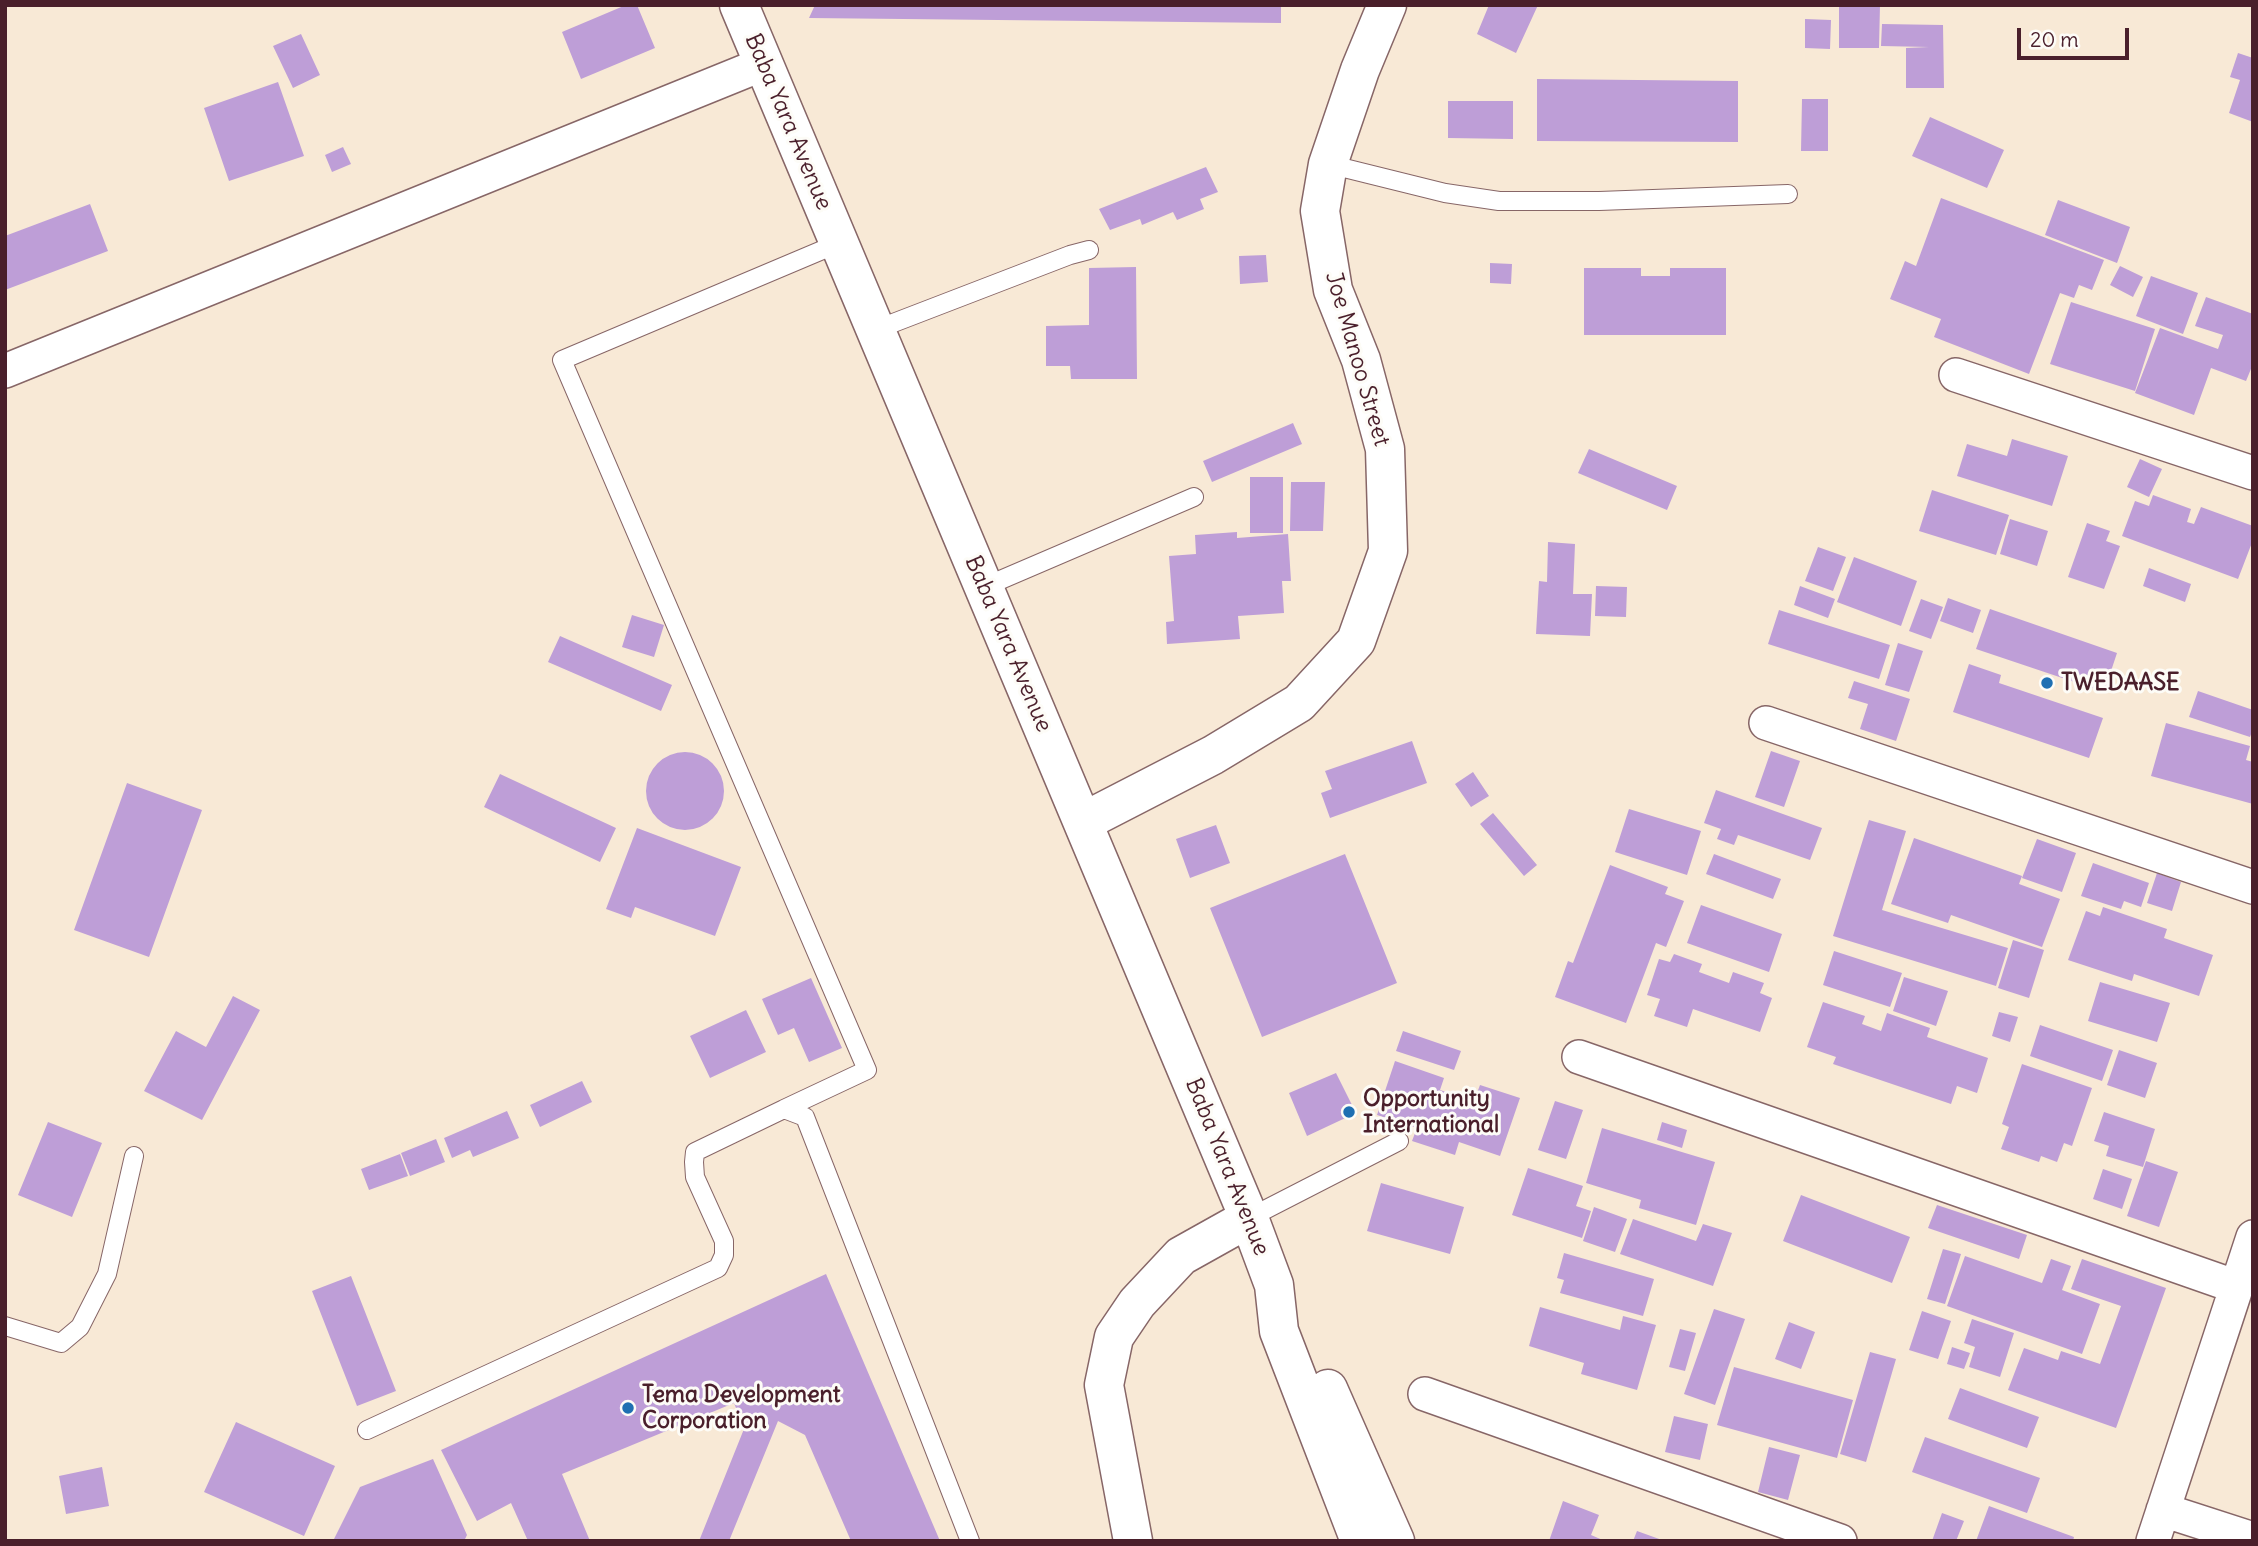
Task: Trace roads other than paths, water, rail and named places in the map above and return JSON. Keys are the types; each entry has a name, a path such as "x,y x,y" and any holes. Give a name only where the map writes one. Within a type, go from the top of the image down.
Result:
{"main road":[{"name":"Baba Yara Avenue","path":"739,5 1249,1218 1274,1285 1297,1319 1395,1541"},
{"name":"Joe Manoo Street","path":"1083,822 1213,755 1299,703 1356,641 1388,551 1385,449 1361,360 1333,290 1320,211 1328,164 1360,71 1387,5"},
{"path":"1133,1541 1104,1385 1114,1337 1137,1303 1181,1256 1249,1218"},
{"name":"Baba Yara Avenue","path":"1274,1285 1279,1331 1360,1541"}],"street":[{"path":"5,371 763,64"},
{"path":"1956,375 2253,474"},
{"path":"1766,723 2253,887"},
{"path":"1580,1057 2236,1287"},
{"path":"2253,1237 2158,1525 2253,1539"},
{"path":"1425,1394 1840,1541"}],"lane":[{"path":"1328,164 1445,193 1499,201 1599,201 1788,194"},
{"path":"368,1430 718,1268 724,1255 724,1241 695,1177 695,1152 867,1070 562,360 839,243"},
{"path":"875,330 1070,255 1090,250"},
{"path":"984,587 1194,497"},
{"path":"784,1109 806,1117 970,1541"},
{"path":"1249,1218 1399,1141"},
{"path":"5,1326 61,1343 80,1327 107,1274 134,1156"}],"place":[{"name":"TWEDAASE","path":"2047,683"},
{"name":"Opportunity International","path":"1349,1112"},
{"name":"Tema Development Corporation","path":"628,1408"}]}
